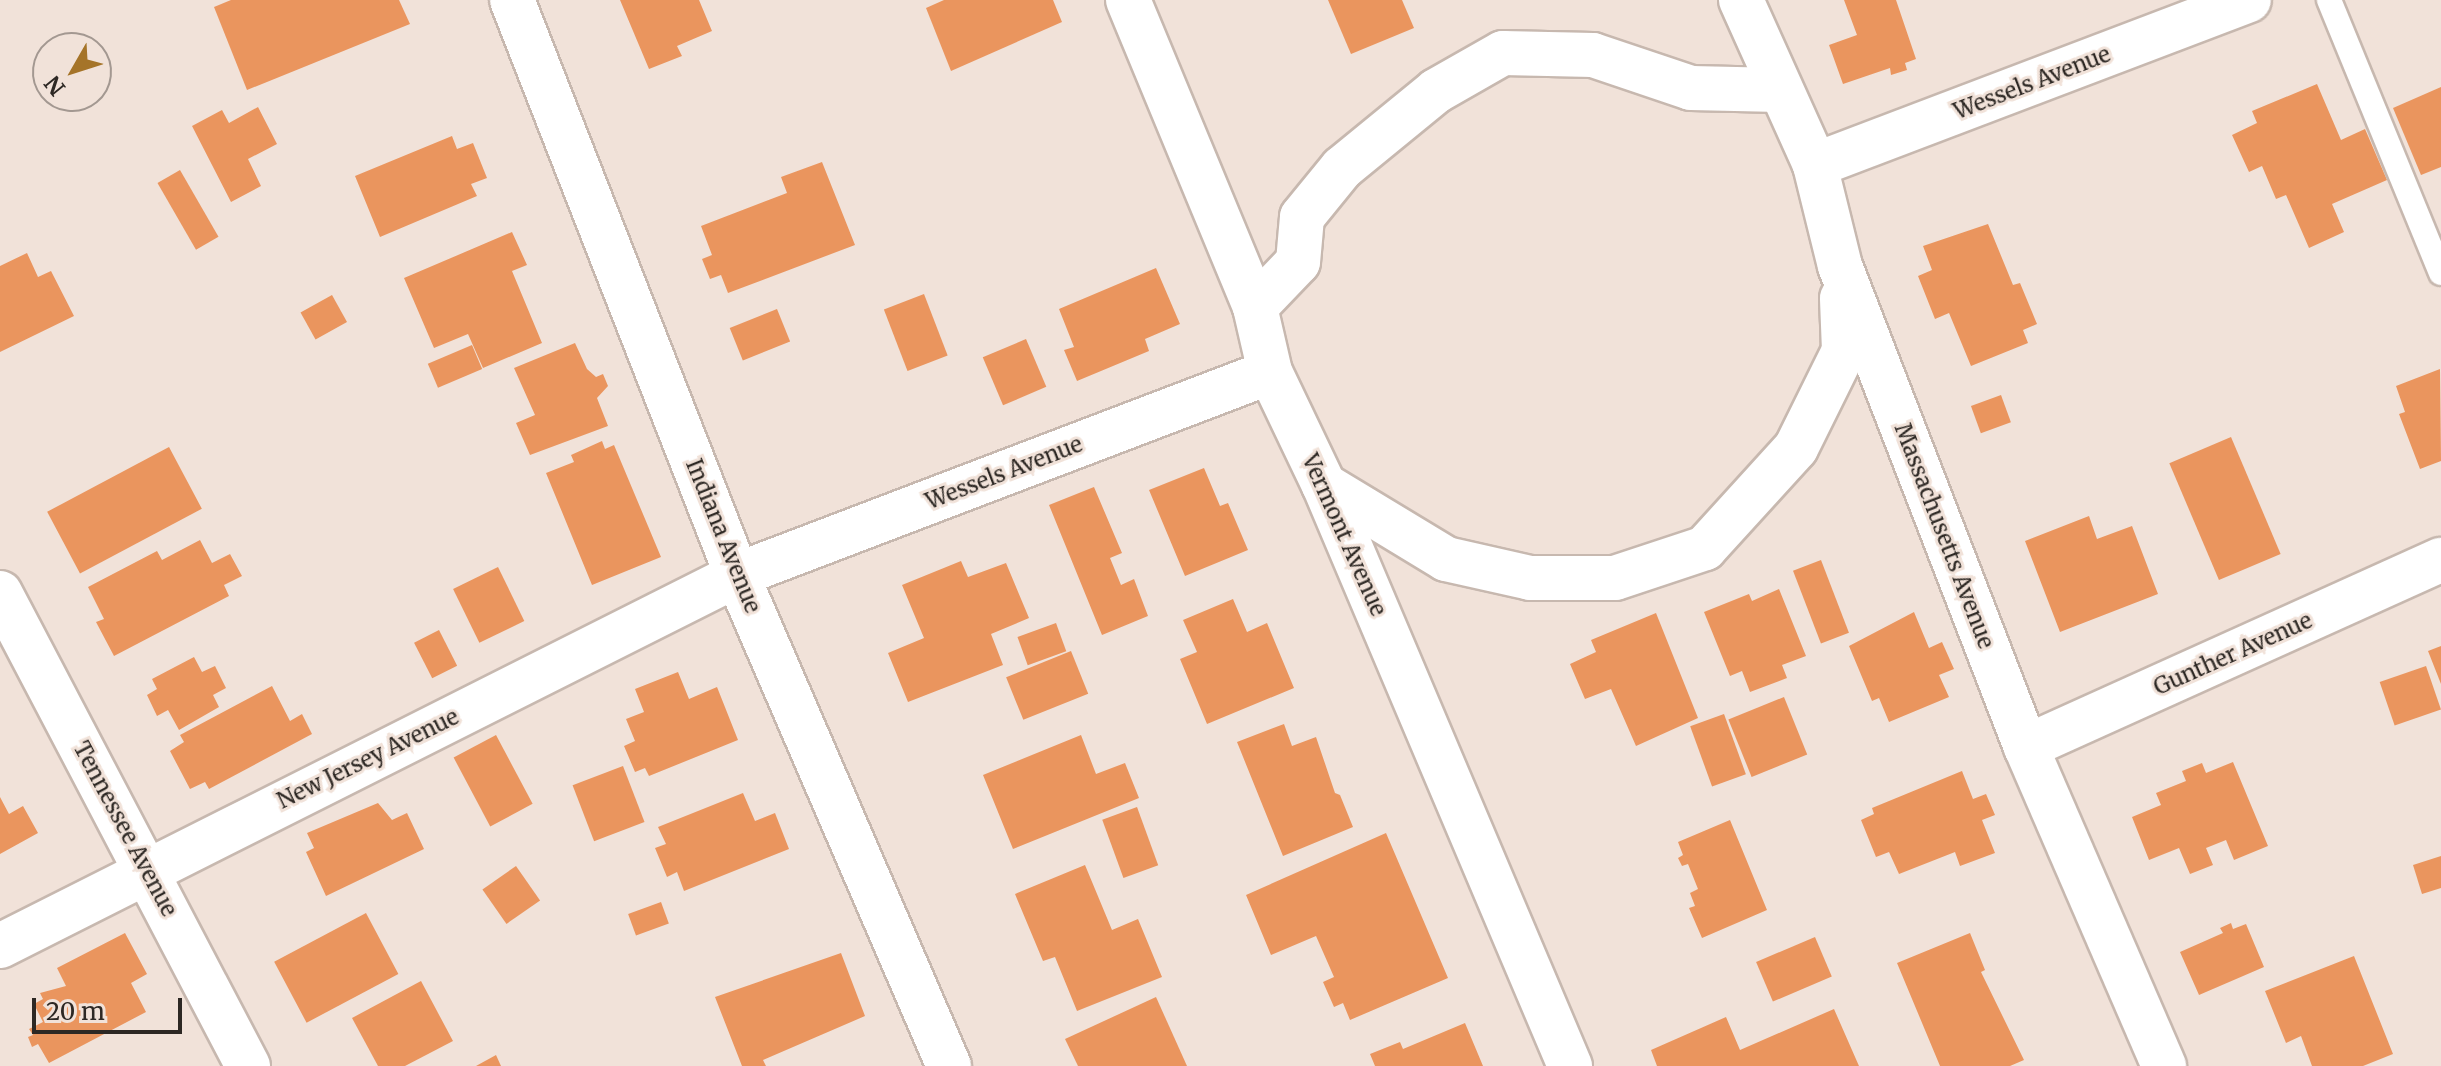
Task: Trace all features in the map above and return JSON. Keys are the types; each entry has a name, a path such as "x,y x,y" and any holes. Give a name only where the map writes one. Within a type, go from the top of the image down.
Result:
{"street":[{"name":"Indiana Avenue","path":"512,0 737,575 949,1066"},
{"name":"Vermont Avenue","path":"1128,0 1255,307 1270,372 1324,485 1570,1066"},
{"name":"Massachusetts Avenue","path":"1741,0 1815,165 1840,266 2026,747 2164,1066"},
{"name":"Wessels Avenue","path":"1815,165 2249,0"},
{"path":"1255,307 1298,262 1302,217 1342,168 1436,91 1503,53 1593,55 1691,88 1780,90"},
{"path":"1324,485 1446,559 1530,578 1615,578 1705,548 1796,448 1844,351 1840,266"},
{"name":"Wessels Avenue","path":"737,575 1270,372"},
{"name":"Gunther Avenue","path":"2026,747 2441,560"},
{"name":"New Jersey Avenue","path":"0,946 737,575"},
{"name":"Tennessee Avenue","path":"0,593 148,869 248,1066"}],"lane":[{"path":"2329,0 2441,273"}],"building":[{"path":"231,0 399,0 410,24 247,90 214,7"},
{"path":"620,0 699,0 712,31 677,46 682,56 649,69"},
{"path":"944,0 1053,0 1062,22 951,71 926,8"},
{"path":"1328,0 1402,0 1414,28 1351,54"},
{"path":"1844,0 1896,0 1916,59 1905,63 1907,70 1891,75 1890,68 1843,84 1829,45 1857,35"},
{"path":"2317,84 2341,140 2365,129 2387,180 2332,204 2344,232 2309,248 2286,195 2276,199 2262,166 2249,172 2232,135 2257,123 2252,111"},
{"path":"2441,87 2441,167 2421,175 2393,108"},
{"path":"258,107 277,144 248,159 261,186 231,202 192,126 222,110 229,123"},
{"path":"452,136 457,149 473,143 487,178 471,184 477,196 380,237 355,176"},
{"path":"822,162 855,245 728,293 721,275 710,279 702,259 712,255 701,226 787,193 781,177"},
{"path":"180,170 218,237 196,250 157,183"},
{"path":"1988,224 2013,285 2020,283 2037,324 2023,330 2028,343 1971,366 1949,313 1935,319 1918,276 1932,270 1923,246"},
{"path":"512,232 527,265 512,271 542,343 483,368 468,334 434,348 404,278"},
{"path":"27,253 38,277 51,271 74,316 0,352 0,266"},
{"path":"1156,268 1180,324 1145,339 1149,351 1077,381 1064,350 1074,347 1059,309"},
{"path":"924,294 948,356 908,371 884,309"},
{"path":"332,295 347,322 316,340 301,312"},
{"path":"777,309 790,341 743,361 730,328"},
{"path":"1026,339 1046,387 1003,405 983,357"},
{"path":"575,343 587,369 596,377 603,374 608,386 597,398 608,426 530,455 516,423 535,415 514,368"},
{"path":"472,345 482,369 438,388 428,364"},
{"path":"2440,369 2441,461 2420,469 2399,414 2405,412 2396,386"},
{"path":"2001,395 2011,422 1981,433 1971,406"},
{"path":"2231,437 2281,554 2219,580 2169,463"},
{"path":"602,441 605,449 614,445 661,557 592,585 546,473 574,462 571,455"},
{"path":"169,447 202,509 80,574 47,512"},
{"path":"1204,468 1220,506 1228,503 1248,550 1185,576 1149,490"},
{"path":"1094,487 1122,553 1110,558 1121,585 1134,579 1148,616 1102,635 1049,505"},
{"path":"2089,516 2097,539 2132,526 2158,594 2060,632 2025,541"},
{"path":"200,540 212,563 230,554 242,576 224,585 229,596 114,656 96,622 104,619 88,587 157,551 162,560"},
{"path":"1821,560 1849,633 1821,644 1793,571"},
{"path":"961,561 968,577 1006,563 1029,618 991,634 1003,665 908,702 888,653 924,638 902,585"},
{"path":"498,567 524,621 479,643 453,589"},
{"path":"1779,589 1806,656 1782,665 1787,678 1750,692 1742,671 1730,676 1704,612 1749,594 1752,601"},
{"path":"1233,599 1247,632 1267,623 1294,688 1207,724 1180,659 1197,652 1183,620"},
{"path":"1914,612 1929,648 1942,642 1954,669 1939,675 1949,697 1889,722 1879,698 1872,701 1849,646"},
{"path":"1656,613 1698,718 1636,746 1611,689 1585,699 1570,664 1596,652 1591,640"},
{"path":"1056,623 1066,651 1028,665 1017,637"},
{"path":"439,630 457,666 432,678 414,643"},
{"path":"2441,646 2441,684 2428,651"},
{"path":"1071,651 1088,694 1023,720 1006,677"},
{"path":"194,657 202,672 215,666 226,688 213,695 219,707 179,730 168,710 157,716 147,695 157,689 152,679"},
{"path":"2426,666 2441,709 2395,725 2380,682"},
{"path":"678,672 689,699 717,687 738,740 649,776 645,768 635,772 624,746 635,741 626,719 644,712 635,689"},
{"path":"272,686 290,721 302,714 312,734 209,789 205,782 190,789 170,751 184,742 180,735"},
{"path":"1784,697 1807,754 1752,777 1728,719"},
{"path":"1724,714 1746,774 1712,786 1690,726"},
{"path":"1284,724 1292,746 1316,737 1335,793 1340,795 1353,827 1283,856 1237,742"},
{"path":"496,735 533,804 490,826 454,758"},
{"path":"1081,735 1096,774 1125,763 1139,798 1013,849 983,775"},
{"path":"2233,762 2268,846 2234,860 2226,840 2206,848 2213,865 2190,874 2179,848 2149,860 2132,817 2161,805 2156,793 2186,781 2182,771 2202,763 2206,773"},
{"path":"623,766 645,822 594,841 573,785"},
{"path":"1962,771 1973,799 1986,794 1995,815 1982,820 1995,853 1960,866 1955,852 1899,874 1889,852 1876,857 1861,820 1874,814 1872,808"},
{"path":"743,793 755,821 775,813 789,849 684,891 677,872 667,877 655,848 666,844 658,827"},
{"path":"0,797 9,814 23,806 38,833 0,854"},
{"path":"378,803 392,820 407,813 424,849 326,896 306,852 314,848 307,833"},
{"path":"1137,807 1158,865 1123,878 1102,820"},
{"path":"1730,820 1767,910 1702,938 1689,908 1695,906 1690,893 1698,889 1688,864 1682,866 1678,858 1683,855 1678,842"},
{"path":"1386,833 1448,978 1350,1020 1343,1003 1334,1007 1323,982 1334,977 1316,936 1271,955 1246,895"},
{"path":"2441,856 2441,888 2422,894 2413,865"},
{"path":"1085,865 1112,930 1138,919 1162,977 1077,1011 1055,957 1043,961 1015,894"},
{"path":"516,866 540,900 507,924 482,890"},
{"path":"661,902 669,924 636,936 628,914"},
{"path":"366,913 398,974 307,1023 274,962"},
{"path":"2231,923 2233,929 2246,924 2264,967 2199,995 2180,952 2223,933 2220,928"},
{"path":"125,933 147,974 131,983 146,1012 49,1063 38,1044 32,1047 28,1037 33,1035 29,1029 43,1022 34,1004 43,999 40,993 66,986 57,968"},
{"path":"1970,933 1985,970 1981,972 2024,1060 2010,1066 1940,1066 1897,963"},
{"path":"1815,937 1832,977 1773,1002 1756,962"},
{"path":"841,953 865,1016 763,1060 766,1066 742,1066 715,997"},
{"path":"2354,956 2393,1054 2363,1066 2312,1066 2301,1036 2286,1043 2265,991"},
{"path":"421,981 453,1041 405,1066 378,1066 352,1018"},
{"path":"1156,997 1187,1066 1078,1066 1065,1039"},
{"path":"1834,1009 1859,1066 1657,1066 1651,1050 1726,1017 1740,1050"},
{"path":"1465,1023 1483,1066 1375,1066 1370,1054 1400,1042 1403,1049"},
{"path":"496,1055 501,1066 476,1066"}]}
